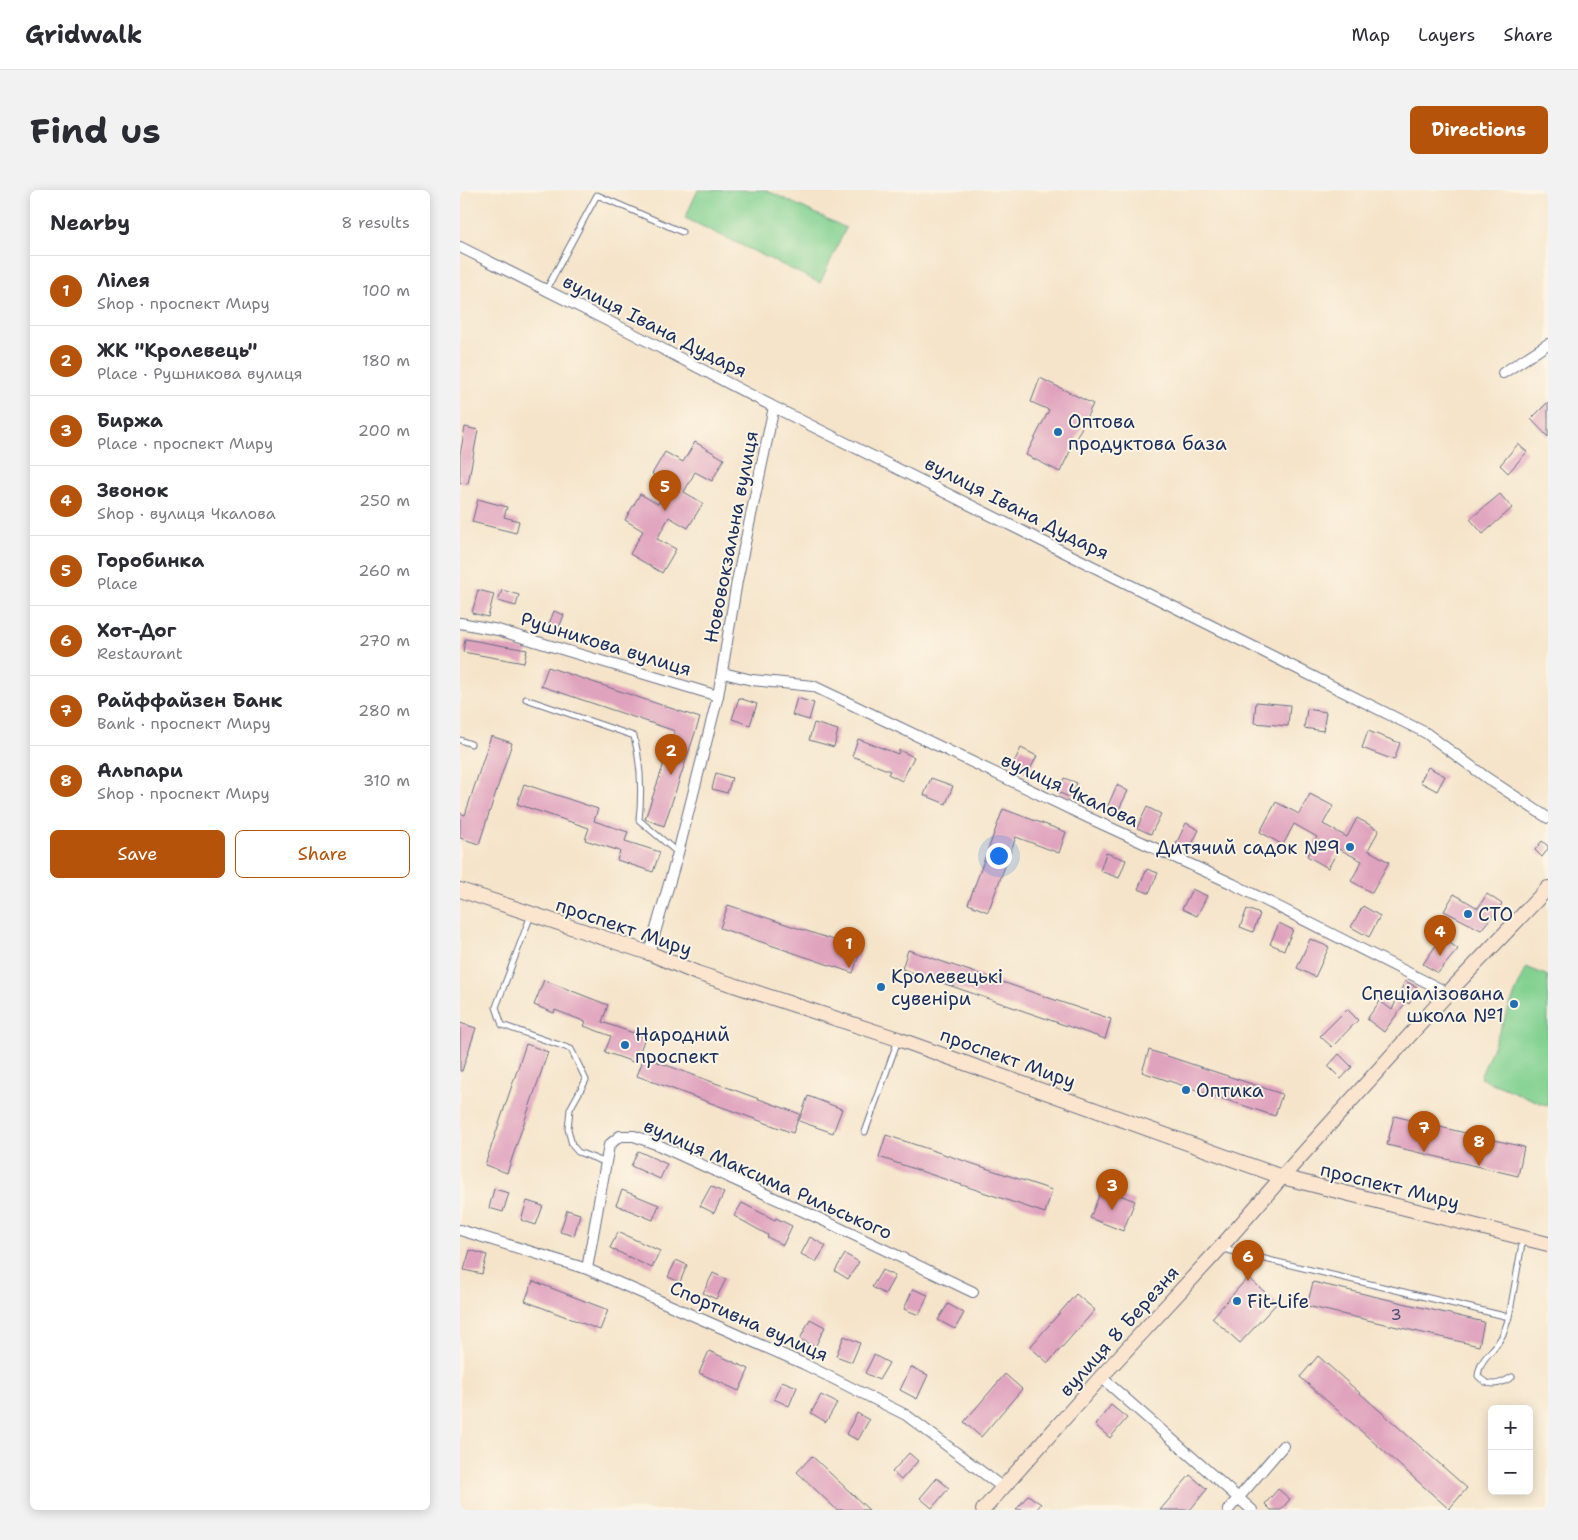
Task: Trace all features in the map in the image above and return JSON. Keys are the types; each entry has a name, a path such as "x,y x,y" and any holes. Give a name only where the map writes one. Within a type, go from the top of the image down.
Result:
{"street":[{"name":"вулиця Івана Дударя","path":"460,247 774,408 1426,733 1487,778 1548,818"},
{"path":"1503,373 1548,344"},
{"name":"Нововокзальна вулиця","path":"723,673 736,581 774,408"},
{"name":"Рушникова вулиця","path":"460,622 498,630 718,696"},
{"path":"649,953 678,853 723,673"},
{"name":"вулиця Чкалова","path":"723,673 752,680 813,686 1044,797 1233,884 1448,993"},
{"name":"вулиця 8 Березня","path":"983,1510 1448,993 1548,888"},
{"name":"проспект Миру","path":"460,890 649,953 697,973 898,1040 1282,1177 1548,1244"},
{"name":"вулиця Максима Рильського","path":"587,1269 609,1145 620,1136 634,1136 656,1144 829,1223 973,1292"},
{"name":"Спортивна вулиця","path":"460,1230 587,1269 804,1364 906,1415 1002,1487"},
{"path":"1101,1377 1252,1510"},
{"path":"1228,1510 1283,1446"}],"lane":[{"path":"546,290 597,195 682,232"},
{"path":"526,699 634,736 640,757 639,820 678,853"},
{"path":"460,740 471,744"},
{"path":"531,915 496,1007 502,1025 571,1049 586,1080 570,1109 568,1129 572,1144 578,1152 607,1163"},
{"path":"865,1132 898,1040"},
{"path":"1512,1377 1502,1383 1490,1385 1482,1381 1478,1376 1478,1370 1483,1358 1490,1353 1502,1336 1508,1317 1523,1238"},
{"path":"1220,1248 1508,1317"}],"green space":[{"path":"698,190 766,190 846,228 820,283 685,218"},
{"path":"1526,967 1548,976 1548,1106 1480,1078"}],"building":[{"name":"Оптова продуктова база","path":"1040,378 1093,404 1060,472 1026,455 1049,410 1031,402"},
{"path":"1548,402 1548,437 1531,419"},
{"path":"465,427 478,430 468,484 460,483 460,455"},
{"path":"695,442 724,459 712,481 695,472 684,492 703,503 688,528 669,517 657,539 676,549 662,573 630,554 643,531 625,520 640,494 658,504 669,484 652,474 665,452 683,462"},
{"path":"1518,444 1527,452 1508,473 1500,465"},
{"path":"1500,494 1512,508 1483,534 1470,519"},
{"path":"478,499 507,507 504,517 519,521 516,533 472,522"},
{"path":"478,590 494,594 488,617 472,613"},
{"path":"502,590 519,595 516,606 498,601"},
{"path":"554,611 564,615 557,633 547,629"},
{"path":"465,639 527,650 524,663 463,652"},
{"path":"548,667 700,718 664,826 645,819 675,731 541,686"},
{"path":"739,698 757,704 750,725 732,719"},
{"path":"797,698 814,703 809,720 792,715"},
{"path":"1256,702 1290,705 1288,726 1254,723"},
{"path":"1307,709 1326,712 1323,731 1304,728"},
{"path":"814,723 838,730 834,747 809,740"},
{"path":"1368,731 1400,743 1394,760 1362,748"},
{"path":"491,736 512,743 479,844 460,838 460,813 465,815"},
{"path":"858,739 898,754 899,750 914,757 902,781 888,774 890,771 852,756"},
{"path":"1021,748 1037,756 1028,773 1012,766"},
{"path":"1428,767 1445,776 1437,791 1420,782"},
{"path":"716,773 732,778 727,793 712,789"},
{"path":"931,778 953,786 946,804 924,795"},
{"path":"1064,778 1077,783 1071,798 1058,792"},
{"path":"524,784 598,809 594,821 628,832 625,841 660,852 653,872 617,860 620,851 585,840 589,828 517,804"},
{"path":"1117,785 1128,791 1115,817 1105,812"},
{"path":"1310,794 1333,806 1323,824 1347,837 1357,818 1379,830 1368,850 1389,862 1372,893 1351,881 1362,861 1339,849 1328,868 1307,856 1317,837 1294,824 1283,845 1260,832 1276,802 1299,814"},
{"path":"1147,807 1161,814 1151,834 1137,828"},
{"path":"1003,809 1066,832 1059,853 1016,837 988,912 968,904"},
{"path":"1186,823 1199,830 1189,850 1176,844"},
{"path":"1542,841 1548,846 1548,849 1542,857 1535,850"},
{"path":"1106,853 1126,860 1119,878 1100,871"},
{"path":"1147,869 1158,873 1149,893 1138,889"},
{"path":"1192,889 1207,896 1197,916 1182,909"},
{"name":"СТО","path":"1454,894 1478,908 1487,894 1502,904 1481,930 1444,911"},
{"path":"728,905 861,949 853,973 720,928"},
{"path":"1363,906 1380,916 1369,937 1351,927"},
{"path":"1247,909 1260,914 1253,932 1240,927"},
{"path":"1279,923 1293,930 1284,950 1270,944"},
{"path":"1442,937 1458,949 1438,973 1423,964"},
{"path":"1310,939 1329,947 1315,977 1297,968"},
{"path":"908,950 1111,1019 1105,1039 902,969"},
{"path":"544,980 608,1005 602,1022 645,1037 636,1063 605,1052 611,1036 584,1026 586,1022 555,1010 554,1013 534,1005"},
{"path":"1405,981 1417,987 1409,1004 1406,1002 1384,1032 1367,1019 1380,1001 1392,1010"},
{"path":"1347,1009 1358,1020 1332,1047 1320,1036"},
{"path":"460,1023 476,1028 462,1071 460,1071"},
{"path":"526,1044 548,1052 507,1173 485,1165"},
{"path":"1149,1050 1282,1094 1275,1116 1142,1072"},
{"path":"1339,1054 1352,1067 1341,1079 1328,1066"},
{"path":"644,1057 800,1114 793,1133 637,1076"},
{"path":"808,1096 842,1109 833,1133 799,1121"},
{"path":"1394,1116 1524,1147 1518,1176 1387,1145"},
{"path":"886,1135 1052,1190 1045,1213 879,1157"},
{"path":"638,1151 667,1164 660,1179 631,1166"},
{"path":"711,1186 724,1193 714,1213 700,1206"},
{"path":"1102,1188 1135,1201 1123,1231 1090,1218"},
{"path":"494,1189 509,1193 503,1212 489,1208"},
{"path":"622,1190 659,1205 653,1220 616,1205"},
{"path":"527,1201 543,1206 536,1225 521,1220"},
{"path":"742,1203 775,1220 776,1218 792,1226 783,1245 734,1216"},
{"path":"567,1210 580,1214 574,1236 560,1232"},
{"path":"618,1232 660,1251 652,1268 610,1248"},
{"path":"810,1237 826,1246 816,1262 801,1254"},
{"path":"470,1250 487,1255 482,1274 464,1270"},
{"path":"845,1254 859,1262 848,1279 835,1271"},
{"path":"676,1260 687,1265 680,1282 668,1277"},
{"path":"882,1270 895,1276 885,1294 872,1287"},
{"path":"713,1273 726,1279 716,1299 703,1293"},
{"path":"1248,1277 1277,1303 1240,1343 1212,1318"},
{"path":"533,1281 608,1310 600,1330 525,1301"},
{"path":"1313,1282 1484,1322 1479,1346 1307,1306"},
{"path":"913,1289 928,1295 919,1315 904,1309"},
{"path":"1076,1294 1095,1310 1048,1363 1030,1347"},
{"path":"948,1304 964,1313 955,1329 938,1320"},
{"path":"810,1319 825,1327 815,1347 800,1339"},
{"path":"844,1336 860,1343 852,1362 836,1356"},
{"path":"709,1351 749,1369 739,1391 699,1373"},
{"path":"874,1355 889,1363 879,1380 865,1373"},
{"path":"1318,1356 1467,1488 1449,1509 1300,1377"},
{"path":"911,1367 928,1375 917,1399 900,1390"},
{"path":"1005,1374 1022,1389 981,1437 964,1422"},
{"path":"782,1381 797,1387 789,1406 774,1399"},
{"path":"821,1395 837,1403 826,1422 811,1413"},
{"path":"1111,1405 1127,1418 1110,1438 1095,1425"},
{"path":"857,1413 869,1420 858,1440 846,1434"},
{"path":"909,1453 918,1461 901,1480 892,1472"},
{"path":"812,1456 869,1510 837,1510 797,1472"},
{"path":"1190,1475 1207,1489 1190,1510 1160,1510"},
{"path":"937,1478 949,1488 932,1508 920,1498"},
{"path":"1278,1489 1290,1499 1281,1510 1271,1510 1265,1504"},
{"path":"1028,1495 1041,1504 1036,1510 1016,1510"}],"place":[{"name":"Оптова продуктова база","path":"1058,432"},
{"name":"Горобинка","path":"665,511"},
{"name":"ЖК \"Кролевець\"","path":"671,775"},
{"name":"Дитячий садок №9","path":"1350,847"},
{"name":"СТО","path":"1468,914"},
{"name":"Звонок","path":"1440,956"},
{"name":"Лілея","path":"849,968"},
{"name":"Кролевецькі сувеніри","path":"881,987"},
{"name":"Спеціалізована школа №1","path":"1514,1004"},
{"name":"Народний проспект","path":"625,1045"},
{"name":"Оптика","path":"1186,1090"},
{"name":"Райффайзен Банк","path":"1424,1152"},
{"name":"Альпари","path":"1479,1166"},
{"name":"Биржа","path":"1112,1210"},
{"name":"Хот-Дог","path":"1248,1281"},
{"name":"Fit-Life","path":"1237,1301"}]}
